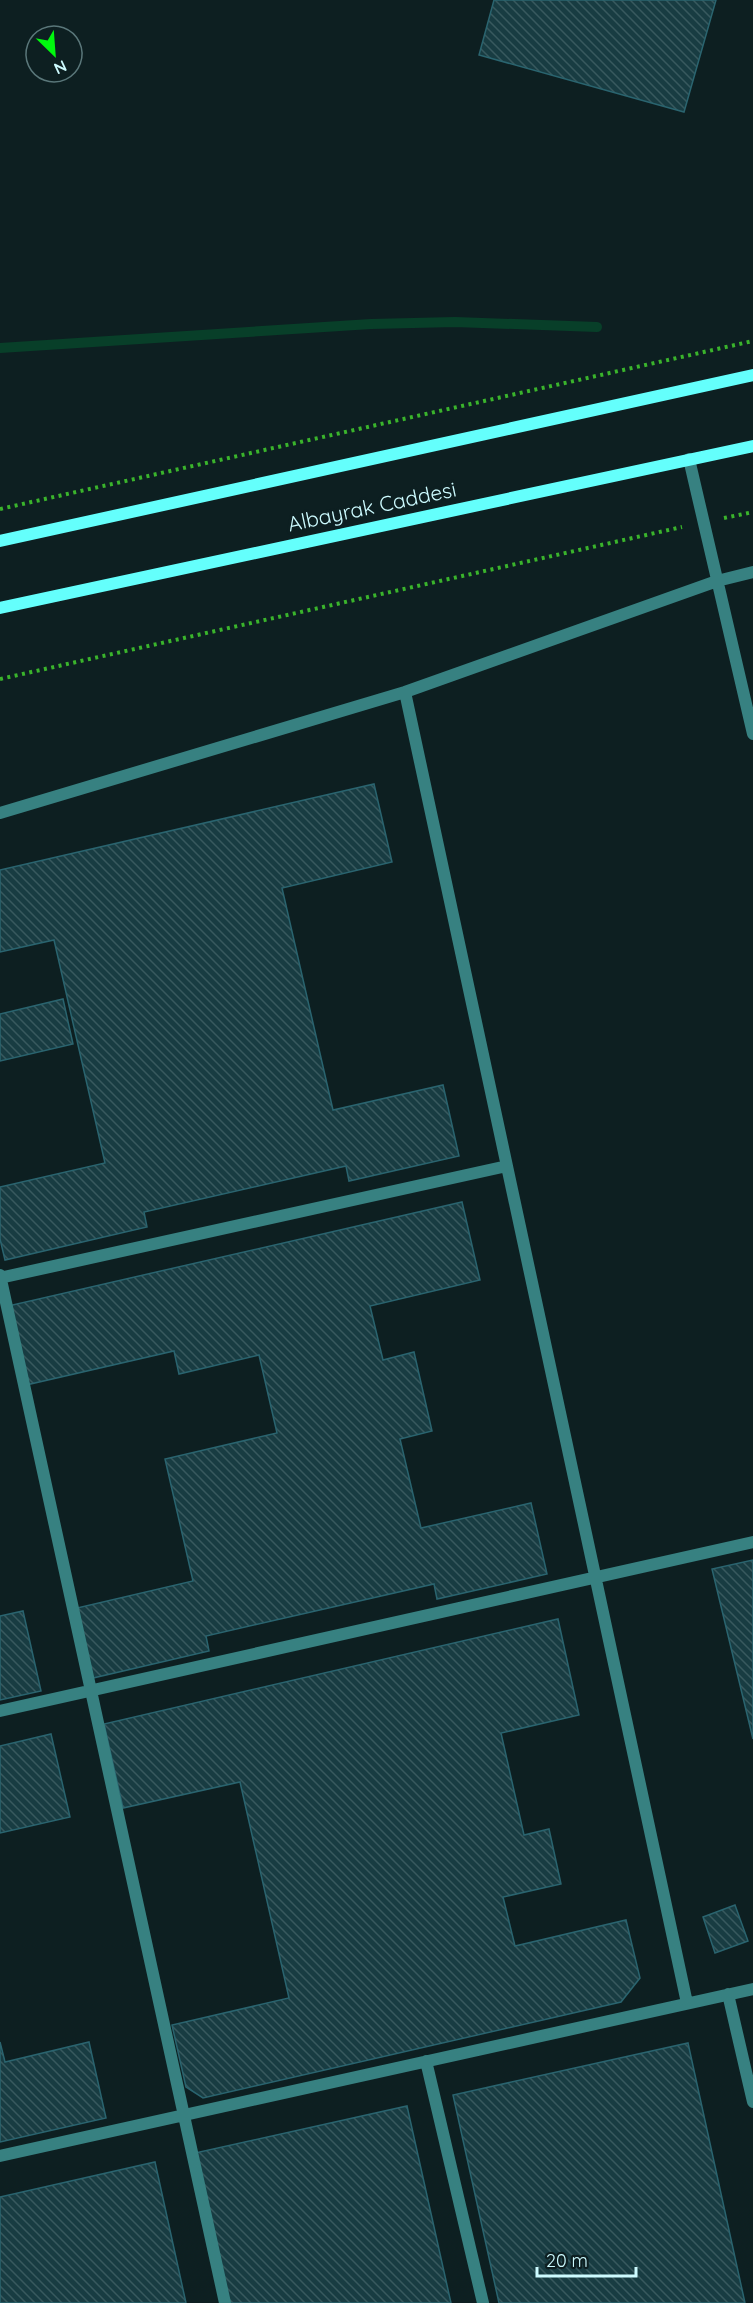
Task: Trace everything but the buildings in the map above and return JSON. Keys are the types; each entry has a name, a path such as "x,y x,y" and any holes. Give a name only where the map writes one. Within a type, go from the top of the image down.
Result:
{"main road":[{"path":"0,542 753,375"},
{"name":"Albayrak Caddesi","path":"0,608 753,446"}],"street":[{"path":"688,459 753,734"},
{"path":"0,813 405,692 717,580 753,572"},
{"path":"405,692 687,2003"},
{"path":"225,2303 0,1277 507,1166"},
{"path":"0,1711 753,1542"},
{"path":"0,2156 753,1989"},
{"path":"728,1994 753,2102"},
{"path":"426,2061 483,2303"}],"path":[{"path":"0,509 753,341"},
{"path":"0,679 753,512"}],"waterway":[{"path":"0,348 371,324 455,322 597,327"}]}
